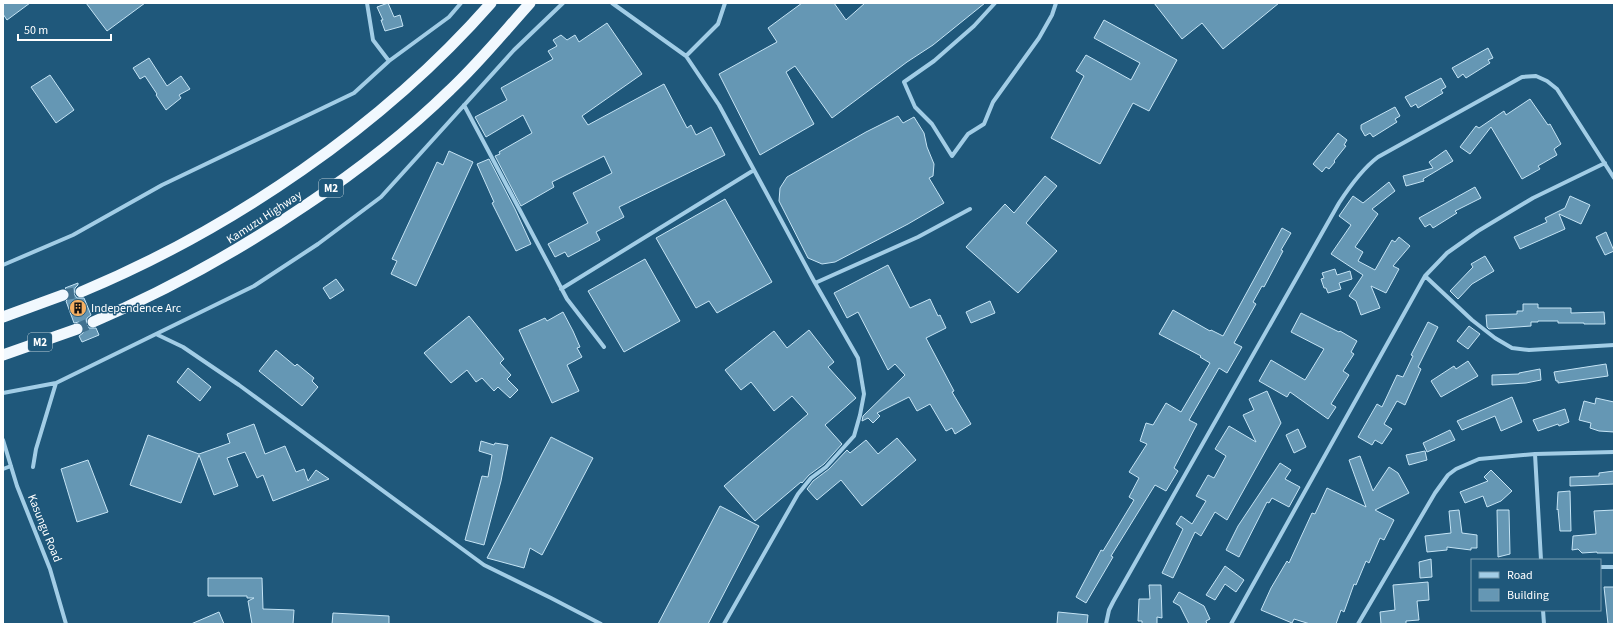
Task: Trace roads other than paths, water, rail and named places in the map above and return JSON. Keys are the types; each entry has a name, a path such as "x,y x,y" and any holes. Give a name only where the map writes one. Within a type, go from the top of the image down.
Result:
{"highway":[{"name":"Kamuzu Highway","path":"81,292 121,275 183,243 255,201 304,167 386,106 428,68 491,3"},
{"name":"Kamuzu Highway","path":"93,322 134,305 234,252 317,198 367,162 451,90 530,3"},
{"path":"3,318 63,295"},
{"name":"M2","path":"3,355 77,329"}],"street":[{"path":"367,3 373,40 389,61"},
{"path":"3,264 73,235 162,185 354,93 389,61 449,17 462,3"},
{"path":"3,393 56,383 158,335 254,286 318,244 381,197 514,50 563,3"},
{"path":"612,3 686,56 720,105 815,283 858,358 864,394 854,436 826,468 811,478 798,494 724,624"},
{"path":"686,56 718,24 725,8 725,3"},
{"path":"995,3 974,26 934,61 904,82 915,107 932,124 952,156 968,134 984,124 993,102 1039,38 1052,15 1056,3"},
{"path":"1106,624 1109,610 1113,602 1339,203 1349,188 1369,164 1378,157 1501,88 1522,77 1536,76 1547,81 1557,89 1614,178"},
{"path":"464,105 561,289 604,347"},
{"path":"1231,624 1425,276 1447,253 1478,231 1533,198 1605,163"},
{"path":"561,289 754,170"},
{"path":"815,283 918,237 970,209"},
{"path":"1425,276 1472,320 1495,338 1512,348 1529,350 1614,345"},
{"path":"158,335 183,347 239,385 484,566 601,624"},
{"path":"33,467 36,449 56,383"},
{"name":"Kasungu Road","path":"3,440 11,466 50,569 66,624"},
{"path":"1358,624 1435,493 1448,475 1456,469 1478,459 1536,454 1614,452"},
{"path":"1536,454 1541,559"},
{"path":"3,469 11,466"},
{"path":"1601,567 1614,567"},
{"path":"1543,611 1544,624"}],"tunnel":[{"path":"63,295 81,292"},
{"path":"77,329 93,322"}],"place":[{"name":"Independence Arc","path":"78,308"}]}
